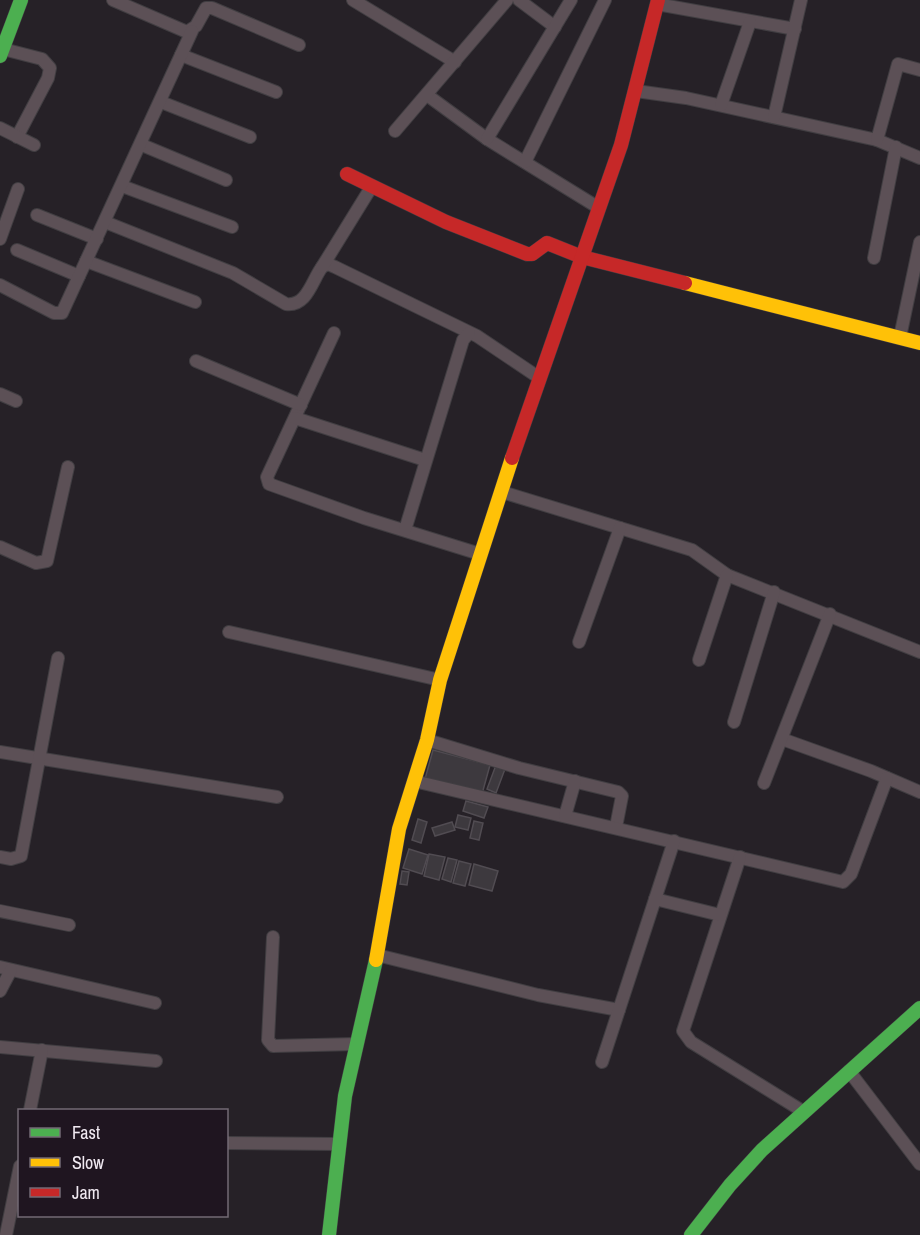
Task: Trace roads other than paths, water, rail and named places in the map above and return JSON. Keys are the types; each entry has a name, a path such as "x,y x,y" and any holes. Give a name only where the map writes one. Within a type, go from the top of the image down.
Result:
{"street":[{"path":"17,137 48,78 50,68 42,59 2,52 21,0"},
{"path":"113,0 183,30 192,31"},
{"path":"352,0 455,62"},
{"path":"519,0 555,27"},
{"path":"487,139 571,0"},
{"path":"525,162 604,0"},
{"path":"774,117 801,0"},
{"path":"395,131 455,62 501,2"},
{"path":"329,1235 338,1144 356,1044 377,955 399,829 426,740 440,680 480,554 538,377 599,208 636,91 658,2 750,22 795,29"},
{"path":"0,285 58,315 65,308 142,145 192,31 206,8 212,8 299,45"},
{"path":"721,105 750,22"},
{"path":"181,55 276,92"},
{"path":"876,140 898,64 920,70"},
{"path":"636,91 721,105 876,140 920,158"},
{"path":"427,95 487,139 599,208"},
{"path":"161,102 250,137"},
{"path":"0,128 34,145"},
{"path":"142,145 226,180"},
{"path":"874,258 896,147"},
{"path":"347,174 447,222 527,254 532,254 545,243 582,257 920,343"},
{"path":"122,186 232,228"},
{"path":"105,222 241,277 286,304 294,305 300,302 372,186"},
{"path":"0,239 18,189"},
{"path":"37,215 97,239"},
{"path":"900,337 920,242"},
{"path":"17,250 79,276"},
{"path":"86,261 195,302"},
{"path":"322,267 328,264 335,267 469,333 538,377"},
{"path":"334,333 267,477 272,487 480,554"},
{"path":"405,530 463,340 469,333"},
{"path":"196,361 301,405"},
{"path":"0,394 16,401"},
{"path":"295,418 425,460"},
{"path":"0,547 36,562 47,561 68,467"},
{"path":"502,492 692,550 727,575 774,591 920,652"},
{"path":"579,642 620,528"},
{"path":"699,660 727,575"},
{"path":"734,722 774,591"},
{"path":"764,783 830,614"},
{"path":"229,632 440,680"},
{"path":"0,857 11,859 21,856 58,658"},
{"path":"782,739 920,792"},
{"path":"426,740 519,768 575,780 620,794 616,827"},
{"path":"0,752 277,797"},
{"path":"414,781 616,827 835,882 848,879 888,778"},
{"path":"565,816 575,780"},
{"path":"602,1062 674,841"},
{"path":"740,857 683,1031 691,1042 804,1112"},
{"path":"655,899 720,915"},
{"path":"0,911 69,925"},
{"path":"273,937 268,1040 270,1044 273,1046 356,1044"},
{"path":"377,955 538,995 619,1010"},
{"path":"0,991 5,968 155,1003"},
{"path":"691,1235 729,1185 804,1112 920,1008"},
{"path":"0,1047 156,1061"},
{"path":"30,1109 42,1050"},
{"path":"849,1071 920,1164"},
{"path":"228,1143 338,1144"},
{"path":"6,1235 18,1176"}]}
